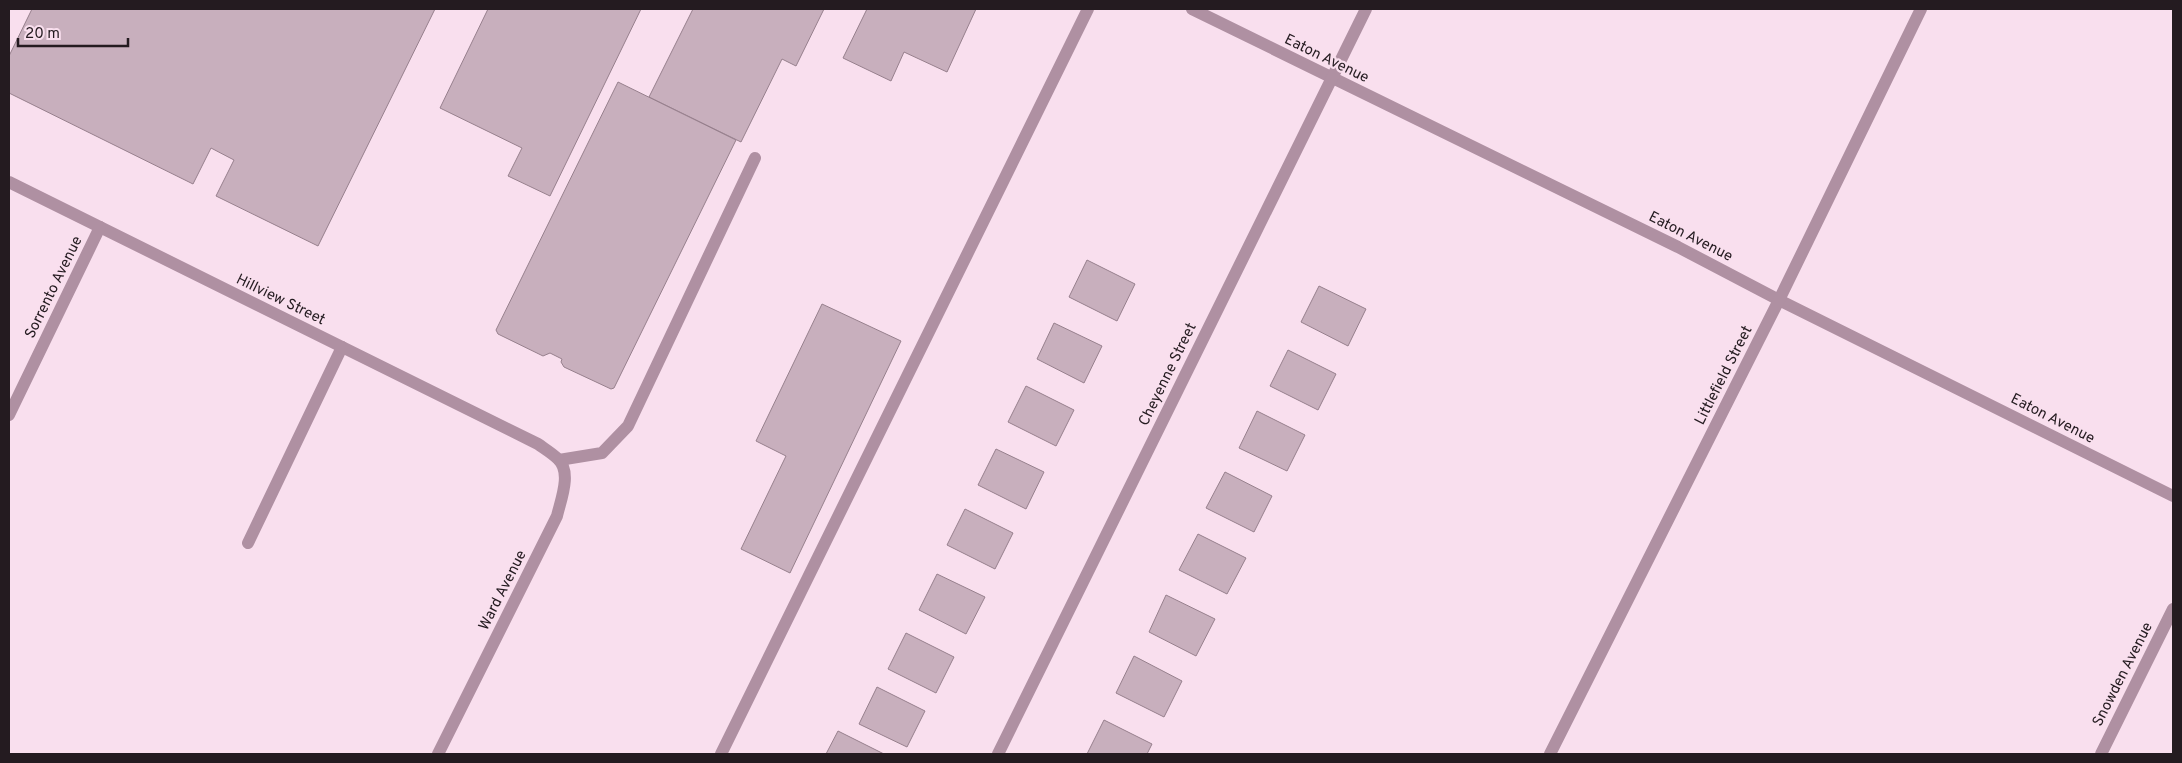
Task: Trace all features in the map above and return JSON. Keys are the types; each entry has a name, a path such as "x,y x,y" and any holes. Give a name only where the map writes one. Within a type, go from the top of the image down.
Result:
{"street":[{"path":"721,754 1088,9"},
{"name":"Eaton Avenue","path":"1192,9 1678,247 1779,300 2173,496"},
{"name":"Cheyenne Street","path":"998,754 1366,9"},
{"name":"Littlefield Street","path":"1550,754 1779,300 1921,9"},
{"path":"559,460 602,453 628,426 756,158"},
{"name":"Hillview Street","path":"9,182 538,444 559,460"},
{"name":"Sorrento Avenue","path":"9,415 100,227"},
{"path":"248,543 342,347"},
{"name":"Ward Avenue","path":"438,754 557,516 564,489 565,472 559,460"},
{"name":"Snowden Avenue","path":"2101,754 2173,609"}],"building":[{"path":"32,9 435,9 318,246 216,196 234,160 211,148 193,184 9,93 9,56"},
{"path":"488,9 641,9 550,196 508,176 522,148 440,108"},
{"path":"693,9 824,9 796,66 782,59 741,142 649,97"},
{"path":"867,9 976,9 947,72 904,52 891,81 843,58"},
{"path":"618,82 736,140 614,388 611,389 564,367 561,362 562,359 550,353 543,356 498,334 496,330"},
{"path":"1087,260 1135,284 1117,321 1069,297"},
{"path":"1319,286 1366,309 1348,346 1301,322"},
{"path":"822,304 901,341 790,573 741,549 786,456 756,441"},
{"path":"1054,323 1102,346 1084,383 1037,359"},
{"path":"1288,350 1336,374 1318,410 1270,386"},
{"path":"1026,386 1074,410 1056,446 1008,422"},
{"path":"1257,411 1305,435 1287,471 1239,448"},
{"path":"996,449 1044,472 1026,509 978,485"},
{"path":"1225,472 1272,496 1254,532 1206,508"},
{"path":"965,509 1013,533 995,569 947,545"},
{"path":"1198,534 1246,558 1227,594 1179,570"},
{"path":"937,574 985,597 966,634 919,610"},
{"path":"1166,595 1215,619 1196,656 1149,632"},
{"path":"906,633 954,657 936,693 888,669"},
{"path":"1134,656 1182,681 1164,717 1116,693"},
{"path":"877,687 925,711 907,747 859,724"},
{"path":"1104,720 1152,744 1147,754 1087,754"},
{"path":"838,731 884,754 826,754"}]}
